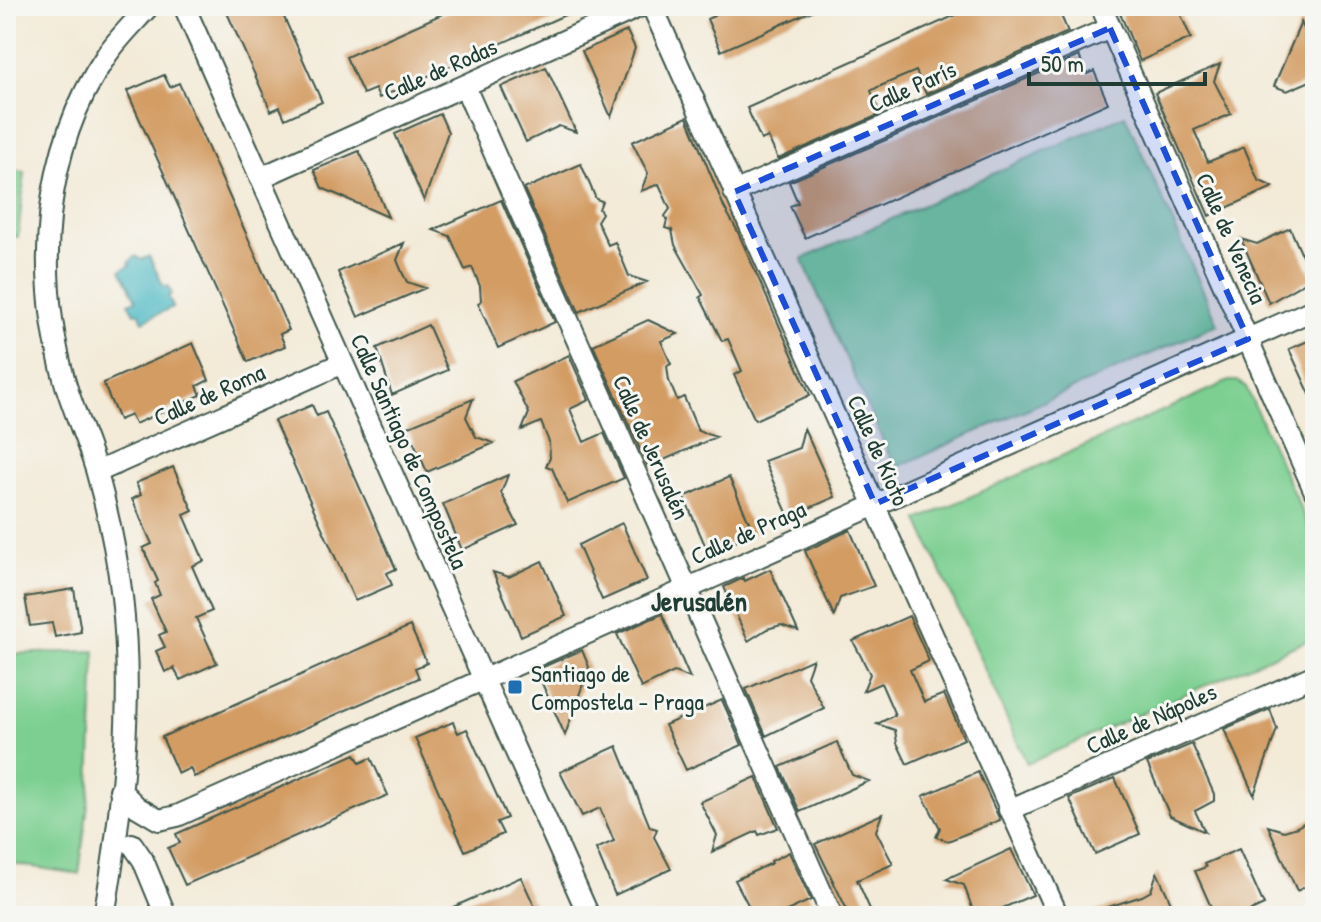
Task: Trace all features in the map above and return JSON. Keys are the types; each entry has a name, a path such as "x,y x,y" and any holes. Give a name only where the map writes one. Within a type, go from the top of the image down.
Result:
{"street":[{"path":"110,915 126,684 122,597 97,472 65,382 52,319 48,260 57,165 84,97 106,56 149,6"},
{"name":"Calle Santiago de Compostela","path":"184,6 589,916"},
{"name":"Calle de Rodas","path":"260,178 641,6"},
{"name":"Calle de Kioto","path":"652,6 1058,916"},
{"name":"Calle de Venecia","path":"1101,6 1315,492"},
{"name":"Calle París","path":"734,192 1110,28"},
{"name":"Calle de Jerusalén","path":"465,87 832,916"},
{"name":"Calle de Praga","path":"159,820 177,816 1315,309"},
{"name":"Calle de Roma","path":"97,472 343,363"},
{"name":"Calle de Nápoles","path":"1009,810 1315,675"},
{"path":"113,855 132,844 159,820 137,807 120,790"},
{"path":"132,844 143,860 166,916"}],"highlighted area":[{"path":"1110,28 1248,339 875,504 734,192"}],"green space":[{"path":"1125,115 1218,324 895,468 802,259"},
{"path":"6,169 25,172 18,237 6,236"},
{"path":"1229,381 1238,381 1246,387 1315,541 1315,637 1027,764 918,520"},
{"path":"95,651 90,788 79,874 6,863 6,654"}],"water":[{"path":"136,256 141,260 149,256 164,287 168,286 172,294 168,296 173,307 143,321 129,303 136,300 121,270 130,265 129,262"}],"building":[{"path":"224,6 279,6 322,102 285,119 280,107 271,111"},
{"path":"460,6 585,6 379,98 375,89 363,94 346,57"},
{"path":"710,6 823,6 721,51 707,19 714,16"},
{"path":"976,6 1057,6 1068,32 926,94 916,71 878,87 871,91 881,114 778,159 768,137 761,140 747,108"},
{"path":"1117,6 1177,6 1191,38 1140,61"},
{"path":"1301,22 1315,54 1315,79 1287,91 1274,86"},
{"path":"627,31 635,48 611,117 582,51"},
{"path":"1079,56 1087,74 1094,71 1108,103 805,238 790,206 798,203 789,182"},
{"path":"1220,64 1214,81 1231,114 1194,130 1208,162 1244,147 1258,180 1273,187 1209,216 1155,93"},
{"path":"546,67 576,132 559,126 526,142 501,87"},
{"path":"164,75 170,87 179,83 289,330 280,334 285,346 248,362 127,91"},
{"path":"440,114 448,132 424,201 395,134"},
{"path":"687,117 724,207 810,395 755,420 734,375 742,371 728,339 722,341 700,297 703,295 675,245 672,230 665,228 665,216 670,209 659,184 641,191 648,173 632,142"},
{"path":"359,151 388,217 322,188 314,170"},
{"path":"581,164 596,199 602,201 599,209 602,213 597,221 608,245 615,242 629,276 647,282 579,312 524,189"},
{"path":"501,200 555,322 498,348 478,303 481,301 480,286 472,267 465,270 450,236 433,230"},
{"path":"1290,228 1312,278 1269,303 1241,239 1257,244"},
{"path":"404,243 397,260 402,272 407,282 425,288 358,317 338,272"},
{"path":"648,320 678,334 661,341 671,364 667,366 669,381 677,400 684,397 698,431 716,437 648,467 593,345"},
{"path":"428,325 448,370 392,395 377,348"},
{"path":"1315,338 1315,405 1289,349"},
{"path":"193,343 209,380 197,386 201,395 135,424 131,415 119,420 103,383"},
{"path":"569,355 589,400 570,409 584,442 604,433 624,478 567,503 552,468 546,466 550,458 549,442 541,422 522,430 529,413 513,381"},
{"path":"473,399 466,417 476,437 494,443 427,472 407,427"},
{"path":"312,405 317,416 326,412 396,569 387,573 392,585 355,601 274,421"},
{"path":"804,428 835,497 789,517 764,461 799,448"},
{"path":"173,467 193,511 184,515 204,561 192,566 212,611 196,618 217,663 180,680 174,668 165,672 156,651 165,647 159,635 166,632 151,599 160,595 155,583 158,581 143,548 152,544 132,499 141,495 136,483"},
{"path":"508,475 501,493 518,525 462,550 443,504"},
{"path":"729,477 754,533 708,552 684,497"},
{"path":"622,523 647,580 602,600 578,545"},
{"path":"850,530 874,586 840,598 834,616 805,551"},
{"path":"542,561 566,616 521,636 493,572 509,577"},
{"path":"770,569 798,631 781,625 767,629 748,641 724,587"},
{"path":"74,589 81,632 55,637 52,623 30,626 25,597"},
{"path":"662,614 690,678 674,672 641,688 617,634"},
{"path":"909,616 929,661 910,670 924,702 944,694 964,739 907,764 897,743 895,730 877,724 895,715 881,683 863,691 870,674 853,641"},
{"path":"410,626 427,663 415,668 419,678 194,777 190,768 178,774 162,737"},
{"path":"582,650 589,667 565,735 536,670"},
{"path":"813,659 807,676 824,708 766,736 746,689"},
{"path":"722,700 742,745 686,770 665,725"},
{"path":"1270,709 1277,729 1254,795 1224,729"},
{"path":"453,722 458,733 467,729 507,818 497,822 503,834 465,851 415,738"},
{"path":"837,742 852,775 869,781 800,812 780,767"},
{"path":"1192,744 1214,794 1214,801 1195,811 1205,832 1170,816 1147,763"},
{"path":"617,746 650,827 657,829 654,837 671,869 615,895 596,849 614,841 600,808 582,816 560,772"},
{"path":"355,754 360,763 371,758 388,795 185,885 168,848 180,843 176,834"},
{"path":"978,772 1000,820 948,841 936,837 940,828 923,796"},
{"path":"756,777 778,828 759,835 757,831 712,852 717,835 700,802"},
{"path":"1115,778 1140,834 1095,854 1069,798"},
{"path":"882,814 876,831 893,864 857,880 873,916 850,916 815,844"},
{"path":"1315,816 1315,882 1297,891 1268,826 1284,831"},
{"path":"1011,849 1033,895 984,916 975,916 964,885 946,879"},
{"path":"1239,849 1264,905 1240,916 1215,916 1195,871"},
{"path":"789,852 811,900 776,916 754,916 735,880"},
{"path":"1157,872 1177,916 1094,916 1093,912 1151,891"},
{"path":"521,877 539,916 433,916"}],"place":[{"name":"Santiago de Compostela - Praga","path":"515,687"}],"district":[{"name":"Jerusalén","path":"699,601"}]}
